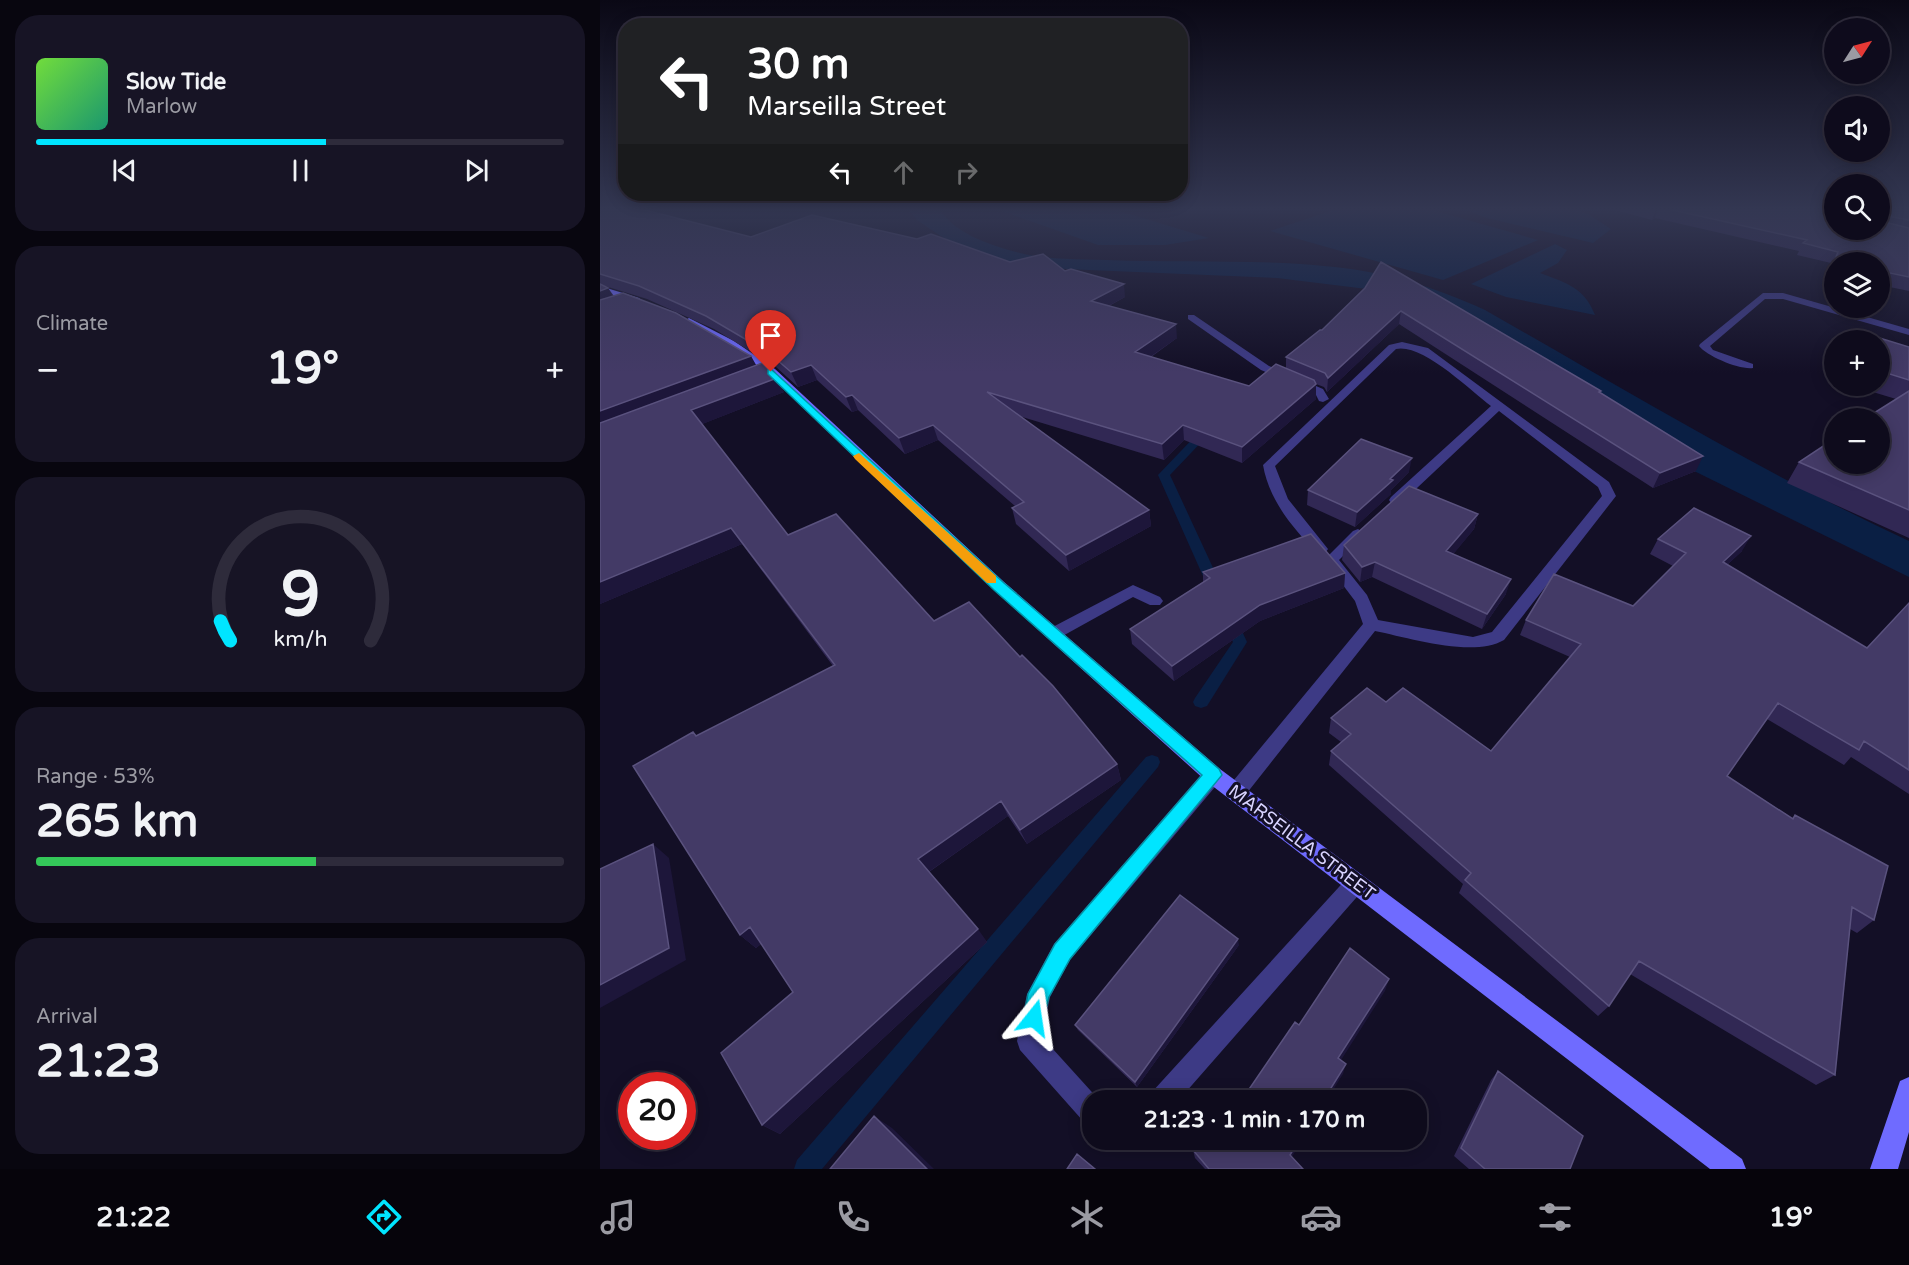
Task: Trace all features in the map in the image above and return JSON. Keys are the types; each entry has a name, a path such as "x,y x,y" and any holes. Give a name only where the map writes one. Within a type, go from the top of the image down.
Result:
{"main road":[{"name":"MARSEILLA STREET","path":"600,289 628,302 665,311 730,343 1213,775 1732,1169"},
{"path":"1884,1169 1909,1090"}],"street":[{"path":"1749,366 1709,352 1704,346 1763,296 1783,296 1909,332"},
{"path":"1191,317 1265,368 1318,391 1323,399"},
{"path":"1236,792 1371,625 1371,612 1364,602 1280,497 1270,477 1269,465 1332,402 1393,346 1402,345 1424,350 1594,475 1604,485 1608,495 1498,636 1489,641 1473,643 1371,625"},
{"path":"1384,511 1499,405"},
{"path":"1331,560 1367,527"},
{"path":"1053,634 1133,590 1155,602"},
{"path":"1082,1101 1029,1041 1039,994 1062,952 1213,775"},
{"path":"1171,1090 1356,883"}],"water":[{"path":"1018,264 1280,264 1324,266 1387,276 1446,294 1485,310 1748,459 1909,541 1909,577 1688,468 1375,290 1277,278 1042,268"},
{"path":"1385,264 1482,264 1443,280"},
{"path":"1514,264 1557,264 1540,273 1566,283 1580,292 1595,315 1506,297 1471,284"}],"building":[{"path":"600,264 1055,264 1065,271 1071,269 1124,284 1091,301 1176,324 1135,352 1249,386 1276,364 1314,380 1316,384 1242,447 1183,425 1162,444 987,392 1149,510 1066,555 1012,508 1024,502 933,425 899,438 852,395 846,397 811,365 791,372 769,353 706,316 639,286 600,274"},
{"path":"1380,264 1384,264 1601,391 1599,392 1703,456 1660,473 1401,311 1328,378 1325,373 1286,357 1322,330 1365,288"},
{"path":"1890,264 1909,264 1909,277 1890,273"},
{"path":"600,284 608,288 600,291"},
{"path":"623,293 676,313 751,356 600,411 600,300"},
{"path":"1890,341 1909,347 1909,380 1890,374"},
{"path":"762,363 777,378 691,410 788,535 836,514 934,621 969,602 1020,657 1022,655 1053,686 1117,764 1020,830 1001,801 918,859 978,929 762,1125 721,1053 793,992 750,927 740,935 633,766 693,732 696,736 835,665 731,528 600,582 600,423"},
{"path":"1909,391 1909,510 1826,474 1890,474 1890,408 1882,408"},
{"path":"1361,439 1412,458 1390,479 1393,480 1357,512 1308,490"},
{"path":"1824,446 1824,473 1799,462"},
{"path":"1409,486 1478,514 1446,551 1511,579 1487,614 1375,562 1362,567 1344,545"},
{"path":"1694,508 1751,536 1723,562 1867,648 1909,603 1909,770 1864,741 1859,750 1778,703 1727,776 1793,819 1795,815 1888,866 1874,920 1852,907 1835,1075 1639,961 1609,1006 1465,880 1471,873 1331,751 1351,734 1331,718 1367,688 1386,702 1403,688 1491,751 1581,644 1526,620 1554,574 1633,606 1686,553 1658,539"},
{"path":"1311,534 1345,573 1260,605 1172,666 1130,629 1210,578 1203,572"},
{"path":"653,844 669,948 600,985 600,869"},
{"path":"1180,895 1238,939 1135,1082 1075,1025"},
{"path":"1350,948 1389,979 1338,1058 1346,1064 1330,1090 1249,1090 1295,1022 1299,1025"},
{"path":"1498,1071 1583,1136 1570,1169 1485,1169 1461,1148"},
{"path":"874,1116 927,1169 830,1169"},
{"path":"1193,1150 1293,1150 1290,1155 1303,1169 1209,1169"},
{"path":"1077,1154 1095,1169 1067,1169"}],"waterway":[{"path":"1206,431 1164,475 1214,585"},
{"path":"1201,702 1240,642 1231,622"},
{"path":"806,1169 1152,762"}],"slow traffic":[{"path":"859,456 991,579"}],"route":[{"path":"771,372 883,480 999,586 1213,775 1062,952 1039,994 1034,1018"}]}
